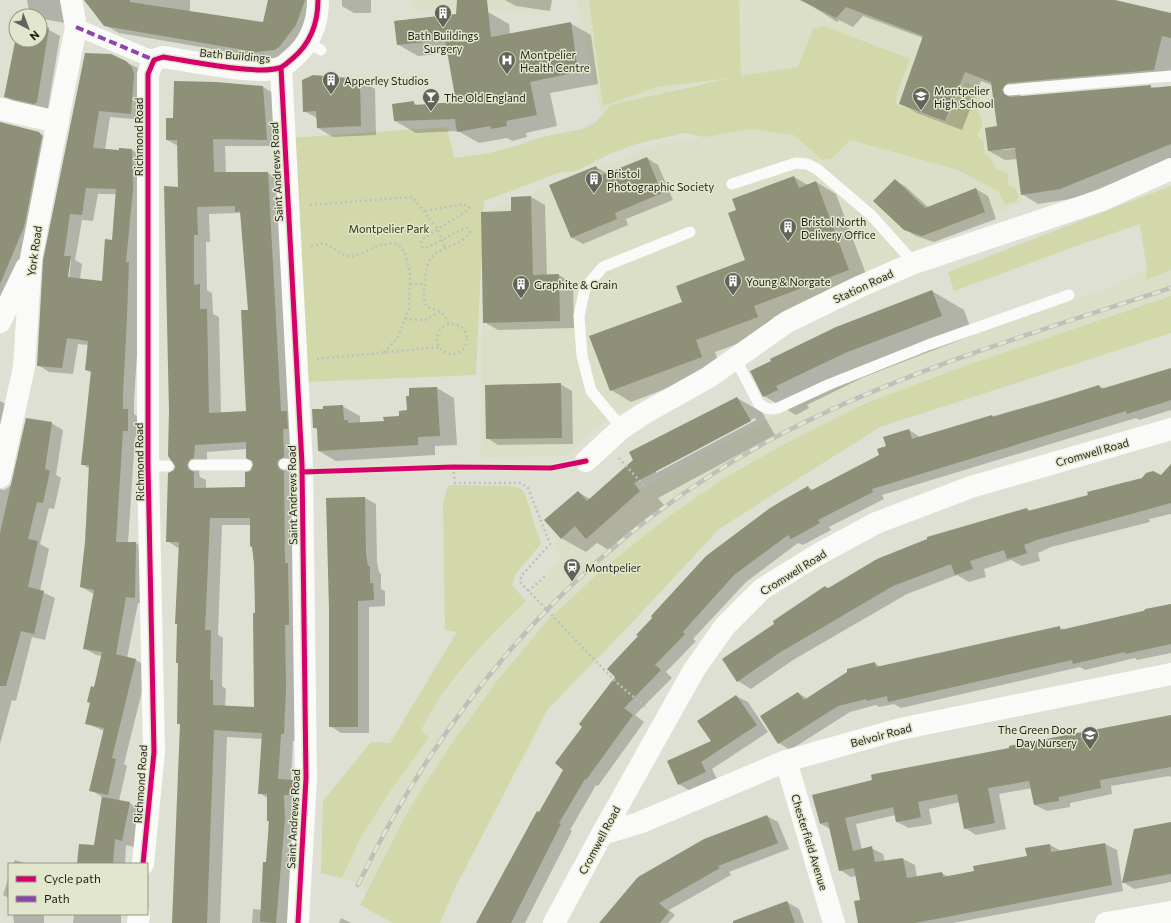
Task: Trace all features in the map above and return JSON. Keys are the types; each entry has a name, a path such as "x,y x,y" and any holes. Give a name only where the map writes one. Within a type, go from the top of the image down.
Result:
{"street":[{"path":"71,0 76,27"},
{"name":"Bath Buildings","path":"76,27 154,60 163,57 231,67 270,70 281,68 301,52 314,46 314,28 318,0"},
{"name":"York Road","path":"0,477 14,446 24,367 31,258 76,27"},
{"name":"Richmond Road","path":"144,863 154,752 158,466 148,74 154,60"},
{"name":"Saint Andrews Road","path":"281,68 296,359 296,467 306,778 298,923"},
{"path":"0,109 58,122"},
{"name":"Station Road","path":"586,461 622,428 643,414 709,378 736,360 786,322 861,286 914,263 1102,200 1171,170"},
{"path":"0,322 31,258"},
{"name":"Cromwell Road","path":"554,923 664,721 694,670 725,626 762,589 817,555 876,523 971,487 1171,430"},
{"name":"Belvoir Road","path":"602,834 639,823 786,761 900,729 1171,674"},
{"name":"Chesterfield Avenue","path":"786,761 834,923"},
{"path":"1106,923 1171,912"}],"lane":[{"path":"1009,90 1171,76"},
{"path":"732,184 796,163 807,164 817,168 871,215 914,263"},
{"path":"622,428 591,391 582,356 579,316 585,288 603,266 690,232"},
{"path":"736,360 759,404 770,410 778,408 830,384 907,353 960,333 1069,296"},
{"path":"194,465 246,465"}],"path":[{"path":"287,206 409,197 415,200 425,211 438,229 444,240 445,248"},
{"path":"425,211 464,204 468,205 468,210 423,239 422,246 426,248 465,228 468,228 470,231 462,240 445,248 431,257 427,262 424,284 426,304 429,308 439,311 449,324"},
{"path":"290,254 320,243 331,247 344,255 352,256 380,245 393,243 400,246 407,256 410,284 409,308 398,337 384,353"},
{"path":"410,284 424,284"},
{"path":"405,319 426,320 439,311"},
{"path":"449,324 456,324 462,327 466,332 468,339 466,346 462,351 455,354 448,354 440,347 437,338 438,332 443,326 449,324"},
{"path":"296,359 340,357 440,347"},
{"path":"606,443 646,488"},
{"path":"296,467 551,468 586,461"},
{"path":"453,467 455,483 521,483 528,488 550,544 522,576 520,582 616,682 664,721"},
{"path":"528,591 547,575"}],"shaded area":[{"path":"412,0 553,0 551,11 411,10"},
{"path":"577,0 1042,0 1046,34 1024,84 998,75 994,100 1056,94 1021,195 1022,201 877,269 767,326 630,406 584,437 567,456 481,458 482,334 489,210 657,145 783,121 763,74 676,88 603,126"},
{"path":"1147,270 1147,280 1171,270 1171,296 970,364 864,404 792,440 664,520 604,568 547,621 497,681 450,746 408,811 368,889 342,878 360,839 387,796 429,737 421,731 431,710 464,668 526,601 525,598 549,577 545,572 562,557 553,546 575,526 587,538 640,491 682,466 784,411 832,389 930,350 1090,295"}],"green space":[{"name":"Montpelier Park","path":"589,0 739,0 741,76 798,67 813,29 824,26 910,59 897,93 896,104 946,123 965,81 983,90 976,107 983,124 977,136 983,141 985,154 990,158 996,169 1008,174 1008,185 1015,188 1019,196 1017,201 1005,205 999,192 958,170 850,140 831,159 822,160 794,135 752,129 705,137 684,133 636,144 605,156 576,171 558,173 484,201 476,375 305,382 289,138 447,127 454,158 485,154 513,147 538,138 582,129 595,123 611,105 731,78 657,87 603,106"},
{"path":"1171,186 1171,270 1146,280 1147,270 1140,224 954,291 948,272"},
{"path":"1171,296 1171,333 880,427 719,529 627,628 548,709 454,890 440,923 393,923 360,905 408,811 450,746 497,681 547,621 604,568 664,520 726,477 792,440 864,404 970,364"},
{"path":"448,485 512,486 520,488 525,494 541,544 515,575 512,585 526,601 482,646 454,678 442,695 421,731 429,737 387,796 360,839 342,878 321,873 323,801 371,742 390,743 457,632 445,630 443,503"}],"building":[{"path":"84,0 130,0 130,2 263,22 268,0 305,0 296,25 280,46 275,50 256,52 104,26"},
{"name":"Montpelier Health Centre","path":"457,0 487,0 491,37 571,22 578,72 530,82 537,115 506,121 507,126 491,129 490,126 457,132 455,119 394,121 392,104 414,101 414,105 456,102 445,40 397,45 394,21 456,14"},
{"path":"800,0 1115,0 1171,13 1171,38 1162,36 1154,70 1008,83 1002,90 1004,94 1010,97 1151,85 1150,88 1171,86 1171,144 1060,189 1021,195 1015,148 988,151 985,128 997,126 991,82 965,72 945,121 899,104 923,36 846,7 836,18"},
{"path":"14,48 46,48 37,102 34,104 4,97"},
{"path":"85,53 111,54 126,61 132,67 134,74 131,114 99,111 93,148 119,150 119,148 132,149 133,189 126,262 129,262 123,393 123,409 128,409 128,431 123,431 116,542 136,542 135,598 126,597 116,654 111,653 136,659 112,758 116,759 108,795 89,791 104,728 85,724 90,703 87,702 91,686 94,687 102,652 83,649 94,590 80,587 85,542 89,465 81,465 91,371 85,370 88,341 67,338 62,368 37,366 43,260","holes":["86,188 116,189 112,240 105,239 102,281 68,277 71,256 64,256 70,214 82,215"]},
{"name":"Apperley Studios","path":"313,75 360,79 361,126 317,128 316,111 303,112 302,80"},
{"path":"174,81 216,82 263,86 267,140 213,139 214,172 268,172 281,411 287,411 288,429 283,429 284,457 278,460 277,464 280,470 284,471 285,563 288,563 289,617 289,625 285,625 286,690 284,734 281,734 278,779 293,780 293,795 284,795 285,819 276,923 260,922 263,862 266,862 269,821 267,821 267,794 258,794 262,733 214,730 207,923 172,923 180,724 177,724 178,663 176,663 177,624 175,624 179,542 166,542 168,473 174,470 175,466 168,456 169,411 164,186 178,187 177,140 166,140 166,118 173,118","holes":["235,206 235,212 240,211 248,310 241,310 246,411 209,413 207,309 200,309 200,284 194,285 194,235 198,235 197,207","246,442 246,458 252,461 253,465 250,471 245,472 245,487 194,488 194,472 188,469 187,465 190,459 194,458 195,445","210,518 250,518 250,546 252,547 254,563 254,707 213,705 213,680 210,680 211,630 205,630"]},
{"path":"0,122 39,132 42,136 24,227 0,284"},
{"path":"647,157 662,193 615,213 617,219 571,238 549,185 596,166 600,176"},
{"path":"794,176 799,188 816,181 849,270 754,306 758,317 696,340 702,357 610,391 589,336 682,302 676,286 745,260 728,213 736,210 732,199"},
{"path":"895,179 925,208 976,188 985,212 922,236 904,230 873,201"},
{"path":"531,196 533,275 559,274 560,321 483,323 481,212 511,211 511,197"},
{"path":"932,290 942,316 845,353 776,386 778,390 763,397 750,371 771,361 770,359 836,327"},
{"path":"1171,368 1171,400 1127,414 1126,411 872,489 873,492 818,520 820,523 791,539 788,535 734,575 683,632 685,634 655,665 661,670 624,708 633,715 586,780 585,779 559,823 561,824 511,923 476,923 537,811 539,812 563,770 555,763 582,727 579,724 615,677 607,669 638,636 636,635 652,618 651,616 706,556 770,508 785,499 808,486 810,491 879,455 877,449 886,446 883,437 909,429 912,439 992,415 993,417 1045,402 1099,385 1101,389"},
{"path":"561,383 562,438 486,439 485,385"},
{"path":"437,387 440,436 418,437 418,445 318,451 317,428 313,428 312,409 323,409 323,406 343,405 344,420 348,420 348,423 384,421 383,417 399,416 399,411 407,410 406,396 409,396 409,388"},
{"path":"737,397 751,421 634,483 640,491 586,539 575,526 561,539 544,520 578,491 587,501 633,460 629,452"},
{"path":"26,418 52,422 45,469 50,471 43,503 37,502 28,539 38,541 28,587 44,591 34,634 21,631 6,686 0,686 0,533"},
{"path":"1171,464 1171,503 1037,540 1024,545 1027,553 1015,557 1007,559 1004,550 970,561 973,569 955,575 951,564 893,586 779,653 737,682 722,659 774,624 773,621 825,586 827,588 830,587 877,559 927,539 927,537 1027,508 1028,511 1088,495 1087,492 1142,478 1146,473 1153,471 1161,475"},
{"path":"365,497 366,554 368,566 370,566 370,583 373,583 374,600 358,601 358,727 329,727 329,608 326,498"},
{"path":"1171,604 1171,644 1125,654 1125,652 1073,664 1072,660 888,702 887,696 867,701 866,699 838,706 778,744 760,716 798,692 804,700 847,672 847,669 875,662 876,667 1060,626 1060,630"},
{"path":"736,695 757,725 701,762 706,772 678,785 667,761 711,741 697,721"},
{"path":"1171,715 1171,767 1100,780 1101,788 1059,797 1059,801 1034,805 1029,781 988,788 995,823 964,829 957,794 918,802 921,817 909,820 896,822 893,807 845,818 853,851 872,846 875,862 903,858 907,878 942,872 943,877 974,871 973,866 1027,856 1025,848 1050,844 1051,852 1105,843 1112,885 915,923 858,923 854,901 860,900 854,868 839,871 828,822 820,824 812,795 872,780 871,775 874,774"},
{"path":"102,797 130,802 122,841 115,839 113,863 77,863 79,844 94,845"},
{"path":"767,815 778,843 718,866 720,868 659,903 669,912 660,923 599,923 638,877 704,839"},
{"path":"1171,822 1171,874 1122,883 1134,829"},
{"path":"787,901 795,923 733,923 733,921"}],"railway":[{"path":"358,885 395,814 437,746 484,682 535,622 591,567 652,517 717,471 787,431 880,388 1025,335 1171,288"}],"marked path":[{"path":"76,27 154,60"}],"cycle path":[{"path":"143,863 154,752 148,466 148,74 154,60 163,57 239,69 269,70 281,67 304,47 312,33 318,9 318,0"},
{"path":"281,68 302,465 306,778 298,923"},
{"path":"302,472 453,467 551,468 586,461"}],"place":[{"name":"Bath Buildings Surgery","path":"443,28"},
{"name":"Montpelier Health Centre","path":"507,75"},
{"name":"Apperley Studios","path":"331,95"},
{"name":"Montpelier High School","path":"921,111"},
{"name":"The Old England","path":"431,112"},
{"name":"Bristol Photographic Society","path":"594,194"},
{"name":"Bristol North Delivery Office","path":"788,242"},
{"name":"Young & Norgate","path":"733,296"},
{"name":"Graphite & Grain","path":"521,299"},
{"name":"Montpelier","path":"572,582"},
{"name":"The Green Door Day Nursery","path":"1090,750"}]}
